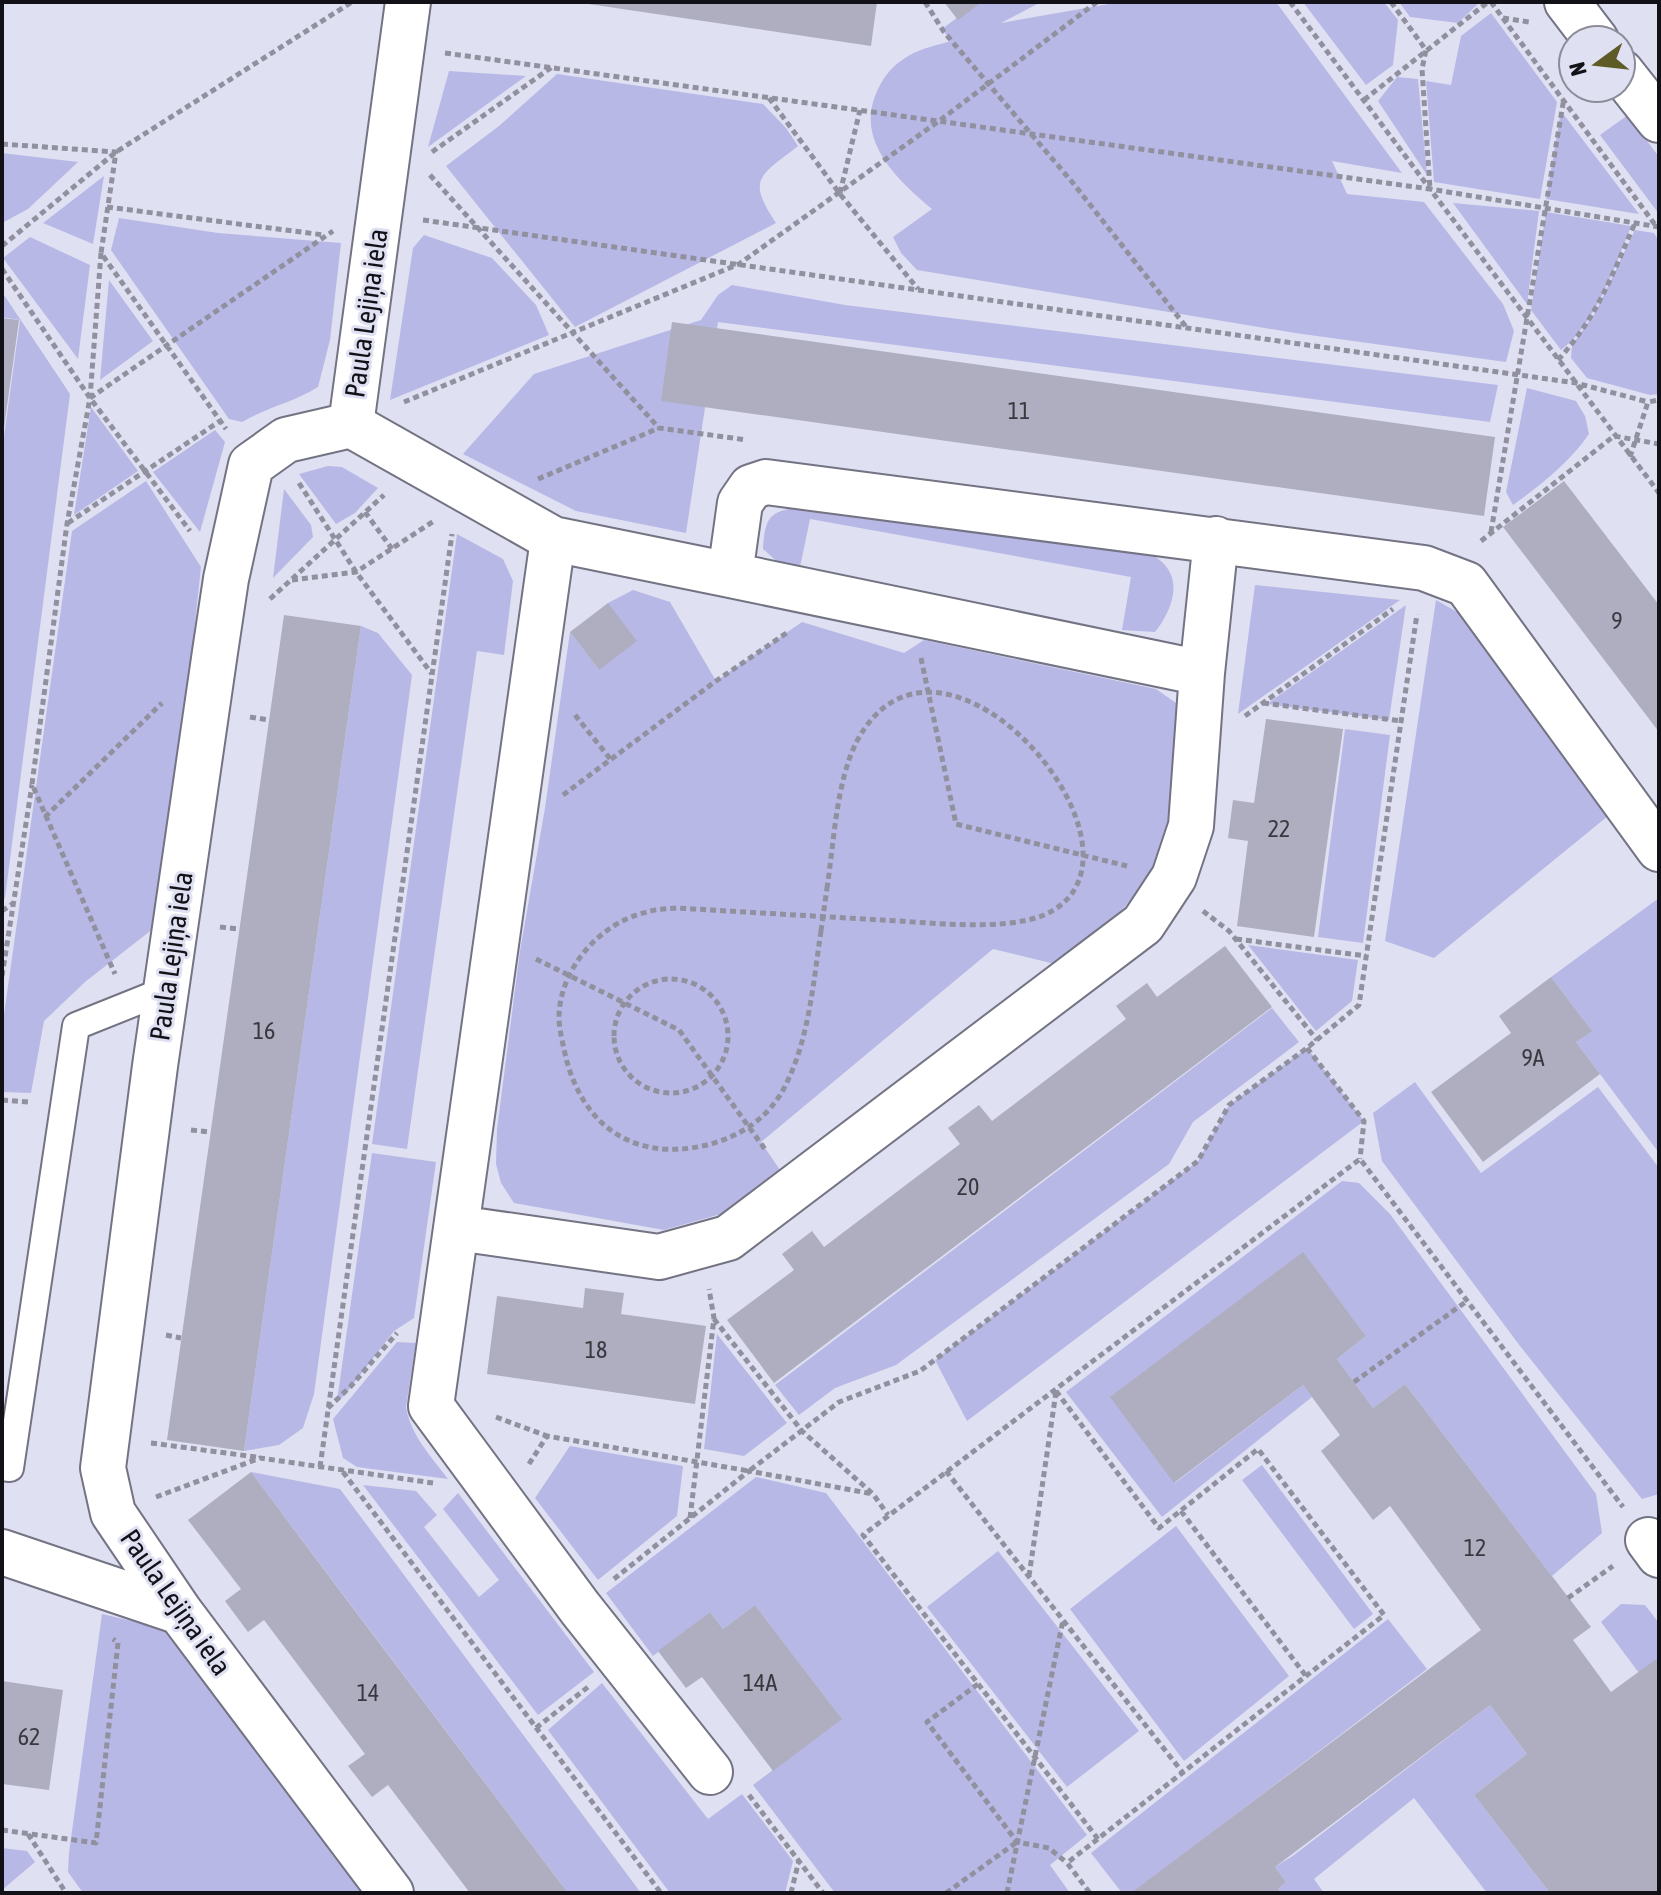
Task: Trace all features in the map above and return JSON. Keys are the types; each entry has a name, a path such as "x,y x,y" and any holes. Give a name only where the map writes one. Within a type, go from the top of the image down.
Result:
{"street":[{"name":"Paula Lejiņa iela","path":"391,1893 180,1612 113,1513 103,1468 147,998 215,652 226,579 251,465 286,440 351,425 408,2"},
{"path":"1567,2 1584,24"},
{"path":"1637,92 1659,120"},
{"path":"351,425 553,539 1202,673"},
{"path":"730,575 740,503 751,487 766,482 1424,568 1466,584 1659,849"},
{"path":"553,539 431,1406 580,1608 710,1772"},
{"path":"457,1228 659,1257 728,1238 1143,924 1169,884 1191,826 1216,539"},
{"path":"2,1552 180,1612"}],"lane":[{"path":"2,1467 10,1468 76,1026 147,998"}],"path":[{"path":"2,246 116,152 352,2"},
{"path":"925,2 944,32 1187,328"},
{"path":"394,406 739,264 840,194 1097,2"},
{"path":"1290,2 1659,493"},
{"path":"1391,2 1426,50 1422,69 1430,189"},
{"path":"1364,100 1490,2 1557,89"},
{"path":"401,47 1430,189 1658,228"},
{"path":"431,153 552,67"},
{"path":"769,97 840,194 918,290"},
{"path":"1490,533 1563,104"},
{"path":"1568,104 1658,228"},
{"path":"840,194 860,110"},
{"path":"2,144 116,152"},
{"path":"2,976 67,524 90,398 101,253 116,152"},
{"path":"428,173 659,428"},
{"path":"107,207 325,235"},
{"path":"90,398 325,235 379,213 1576,383 1648,402 1659,400"},
{"path":"1558,360 1594,313 1614,275 1635,223"},
{"path":"101,253 227,431"},
{"path":"2,269 90,398 195,537"},
{"path":"1630,457 1648,402"},
{"path":"67,524 220,421"},
{"path":"535,480 659,428 753,441"},
{"path":"580,1608 839,1402 920,1371 1198,1161 1229,1105 1359,1005 1424,568 1471,548 1614,436 1659,444"},
{"path":"298,481 356,572 432,674"},
{"path":"45,817 289,580 391,488"},
{"path":"365,512 392,549"},
{"path":"289,580 356,572 441,516"},
{"path":"320,1467 454,523"},
{"path":"556,800 716,681 790,631"},
{"path":"912,655 921,657 956,824 1153,872 1236,938 1317,1040"},
{"path":"928,692 905,695 888,705 872,720 847,765 827,888 821,931 807,1023 791,1073 770,1109 749,1128 727,1140 699,1147 667,1149 640,1145 618,1136 598,1122 582,1102 571,1076 562,1040 561,1005 569,975 583,952 625,919 648,911 677,908 956,924 1010,923 1042,916 1064,904 1078,887 1084,864 1080,830 1062,786 1037,751 1009,724 967,702 928,692"},
{"path":"1263,703 1401,721"},
{"path":"574,714 612,761"},
{"path":"32,784 45,817 147,998"},
{"path":"2,911 14,903"},
{"path":"1236,938 1366,956"},
{"path":"532,957 679,1030 793,1189"},
{"path":"668,978 688,981 706,990 719,1005 727,1023 725,1053 711,1075 693,1089 673,1094 654,1091 636,1081 622,1067 615,1048 614,1028 619,1009 632,993 648,983 668,978"},
{"path":"1307,1048 1364,1121 1360,1159 1653,1547"},
{"path":"1098,1839 863,1535 1360,1159"},
{"path":"694,1288 708,1290"},
{"path":"1354,1382 1467,1301"},
{"path":"714,1318 802,1431 873,1494 888,1515"},
{"path":"328,1409 394,1334 443,1321"},
{"path":"1056,1391 1159,1528 1258,1449 1384,1615 1067,1863"},
{"path":"1029,1576 1056,1391"},
{"path":"494,1417 547,1436 873,1494"},
{"path":"145,1442 343,1472 492,1490 522,1474 547,1436"},
{"path":"113,1513 260,1458"},
{"path":"946,1471 1183,1773"},
{"path":"343,1472 661,1893"},
{"path":"1181,1511 1306,1676"},
{"path":"1568,1598 1611,1567"},
{"path":"1007,1893 1063,1620"},
{"path":"2,1830 96,1843 118,1643 107,1635"},
{"path":"536,1728 622,1660"},
{"path":"978,1684 927,1722 1017,1842 1049,1848 1067,1863 1090,1893"},
{"path":"710,1772 748,1793 823,1893"},
{"path":"28,1834 66,1893"},
{"path":"946,1893 1017,1842"},
{"path":"791,1893 799,1860"}],"shaded area":[{"path":"978,2 1041,2 1001,23 1120,2 1276,2 1402,173 1332,161 1347,194 1424,202 1503,304 1514,331 1506,362 1295,333 917,270 901,253 893,237 932,209 884,160 876,145 871,113 878,89 893,68 915,53 951,41 942,29"},
{"path":"1303,2 1384,2 1398,20 1393,65 1366,85"},
{"path":"1399,2 1480,2 1458,23 1410,17"},
{"path":"1491,13 1557,102 1540,199 1434,182 1426,81 1451,85 1461,36"},
{"path":"449,71 526,76 428,147"},
{"path":"557,74 763,104 798,146 774,164 762,179 761,196 776,223 575,327 446,166 499,126"},
{"path":"1397,77 1418,79 1427,175 1378,101"},
{"path":"1561,111 1639,214 1546,199"},
{"path":"1628,115 1659,157 1659,214 1600,135"},
{"path":"2,153 78,162 28,209 2,223"},
{"path":"104,176 93,244 43,223"},
{"path":"1453,203 1539,211 1527,304"},
{"path":"1546,212 1631,226 1594,310 1584,326 1561,350 1531,310"},
{"path":"119,218 218,233 341,243 330,340 318,387 242,422 229,419 111,250"},
{"path":"1635,230 1654,233 1659,241 1659,394 1650,395 1587,378 1571,358 1572,345 1595,313"},
{"path":"424,235 492,258 536,305 549,335 390,400 413,248"},
{"path":"30,237 90,265 78,359 3,258"},
{"path":"109,280 153,341 100,380"},
{"path":"732,285 845,305 1498,385 1490,422 718,322 686,533 576,511 463,454 534,374 701,320 718,295"},
{"path":"2,292 70,394 5,898 2,900 2,451 20,320 2,317"},
{"path":"1527,388 1576,401 1585,416 1589,434 1554,472 1513,505 1506,492"},
{"path":"91,407 138,471 74,515"},
{"path":"215,430 225,442 200,532 153,472"},
{"path":"328,466 342,467 378,488 355,513 336,524 299,474"},
{"path":"146,481 201,567 163,921 85,982 44,1021 31,1093 2,1092 2,1029 72,531"},
{"path":"284,489 311,525 313,537 273,578"},
{"path":"807,505 1127,546 1154,556 1166,566 1171,575 1173,595 1166,615 1155,632 1122,630 1131,577 810,519 799,572 780,564 763,549 764,537 769,521 778,512"},
{"path":"457,534 503,559 513,581 504,655 477,651 407,1149 372,1144"},
{"path":"1255,585 1400,600 1238,714"},
{"path":"633,590 670,602 716,681 802,622 904,653 924,640 1156,689 1176,703 1182,725 1169,820 1153,872 1123,909 1055,964 993,949 761,1142 780,1170 728,1212 664,1230 514,1203 501,1183 496,1164 497,1129 520,951 545,808 570,632 599,670 608,603"},
{"path":"1436,600 1459,613 1608,816 1434,958 1385,941"},
{"path":"1406,605 1389,720 1267,704"},
{"path":"361,626 378,633 412,675 314,1394 303,1428 279,1445 244,1451"},
{"path":"1345,729 1390,735 1363,943 1318,937"},
{"path":"1659,898 1659,1153 1576,1042 1591,1030 1551,977"},
{"path":"1248,945 1358,960 1352,1001 1316,1031"},
{"path":"1272,1008 1299,1042 1193,1122 1169,1164 896,1365 835,1388 799,1415 775,1385"},
{"path":"1307,1048 1364,1121 967,1421 935,1360 1198,1161 1229,1105"},
{"path":"1415,1082 1481,1173 1598,1087 1659,1168 1659,1494 1642,1499 1520,1346 1382,1161 1373,1113"},
{"path":"372,1153 436,1162 414,1318 394,1331 337,1401"},
{"path":"1342,1181 1359,1183 1390,1214 1596,1494 1602,1533 1552,1576 1405,1384 1373,1408 1337,1359 1366,1336 1303,1253 1111,1397 1175,1483 1303,1385 1312,1397 1162,1517 1066,1392"},
{"path":"717,1334 787,1423 744,1456 704,1449"},
{"path":"397,1342 416,1343 406,1407 417,1436 448,1479 357,1467 343,1458 333,1419"},
{"path":"570,1446 683,1466 677,1516 598,1580 535,1498"},
{"path":"1262,1465 1373,1614 1354,1629 1242,1480"},
{"path":"251,1472 340,1489 641,1893 568,1893"},
{"path":"756,1477 826,1493 1087,1835 1050,1865 1070,1893 835,1893 753,1785 841,1718 755,1605 723,1629 710,1612 653,1656 606,1593"},
{"path":"363,1485 416,1491 437,1515 424,1527 479,1597 499,1580 443,1509 458,1493 594,1672 538,1715"},
{"path":"1176,1526 1289,1676 1184,1761 1070,1609"},
{"path":"998,1551 1139,1731 1067,1787 927,1607"},
{"path":"1621,1604 1645,1605 1659,1623 1659,1657 1639,1673 1601,1622"},
{"path":"102,1614 166,1629 366,1893 83,1893 68,1872 69,1853"},
{"path":"1388,1619 1427,1669 1132,1893 1122,1893 1091,1853"},
{"path":"602,1683 708,1819 742,1794 793,1861 785,1893 670,1893 548,1730"},
{"path":"1490,1705 1527,1754 1474,1795 1550,1893 1487,1893 1414,1798 1314,1879 1324,1893 1281,1893 1278,1889 1286,1882 1275,1867"},
{"path":"2,1848 27,1851 35,1862 2,1890"}],"building":[{"path":"575,2 877,2 871,46"},
{"path":"944,2 982,2 958,20"},
{"path":"2,318 19,320 4,428 2,428"},
{"path":"672,322 1495,437 1484,516 661,401"},
{"path":"1564,481 1659,605 1659,732 1503,527"},
{"path":"608,603 637,641 599,670 570,632"},
{"path":"284,615 361,626 244,1451 167,1440"},
{"path":"1266,719 1343,729 1314,937 1237,926 1248,841 1228,838 1233,800 1254,803"},
{"path":"1225,946 1272,1007 774,1383 727,1320 794,1270 782,1254 812,1231 824,1247 960,1144 948,1128 979,1105 992,1121 1126,1019 1116,1006 1147,983 1157,997"},
{"path":"1551,977 1592,1031 1576,1042 1600,1074 1483,1162 1431,1092 1511,1033 1499,1016"},
{"path":"1303,1252 1366,1336 1337,1359 1373,1408 1405,1384 1591,1627 1573,1640 1611,1692 1659,1657 1659,1893 1550,1893 1474,1795 1527,1754 1490,1705 1275,1867 1286,1882 1278,1889 1281,1893 1131,1893 1481,1630 1390,1506 1373,1520 1321,1451 1340,1435 1303,1385 1174,1483 1110,1397"},
{"path":"585,1288 624,1293 621,1314 706,1326 695,1404 487,1374 497,1296 583,1308"},
{"path":"251,1472 568,1893 470,1893 388,1785 372,1797 348,1766 365,1754 264,1620 248,1632 225,1601 241,1589 188,1520"},
{"path":"755,1605 842,1719 773,1771 702,1677 686,1688 658,1651 710,1612 723,1629"},
{"path":"2,1681 63,1690 49,1790 2,1784"}]}
